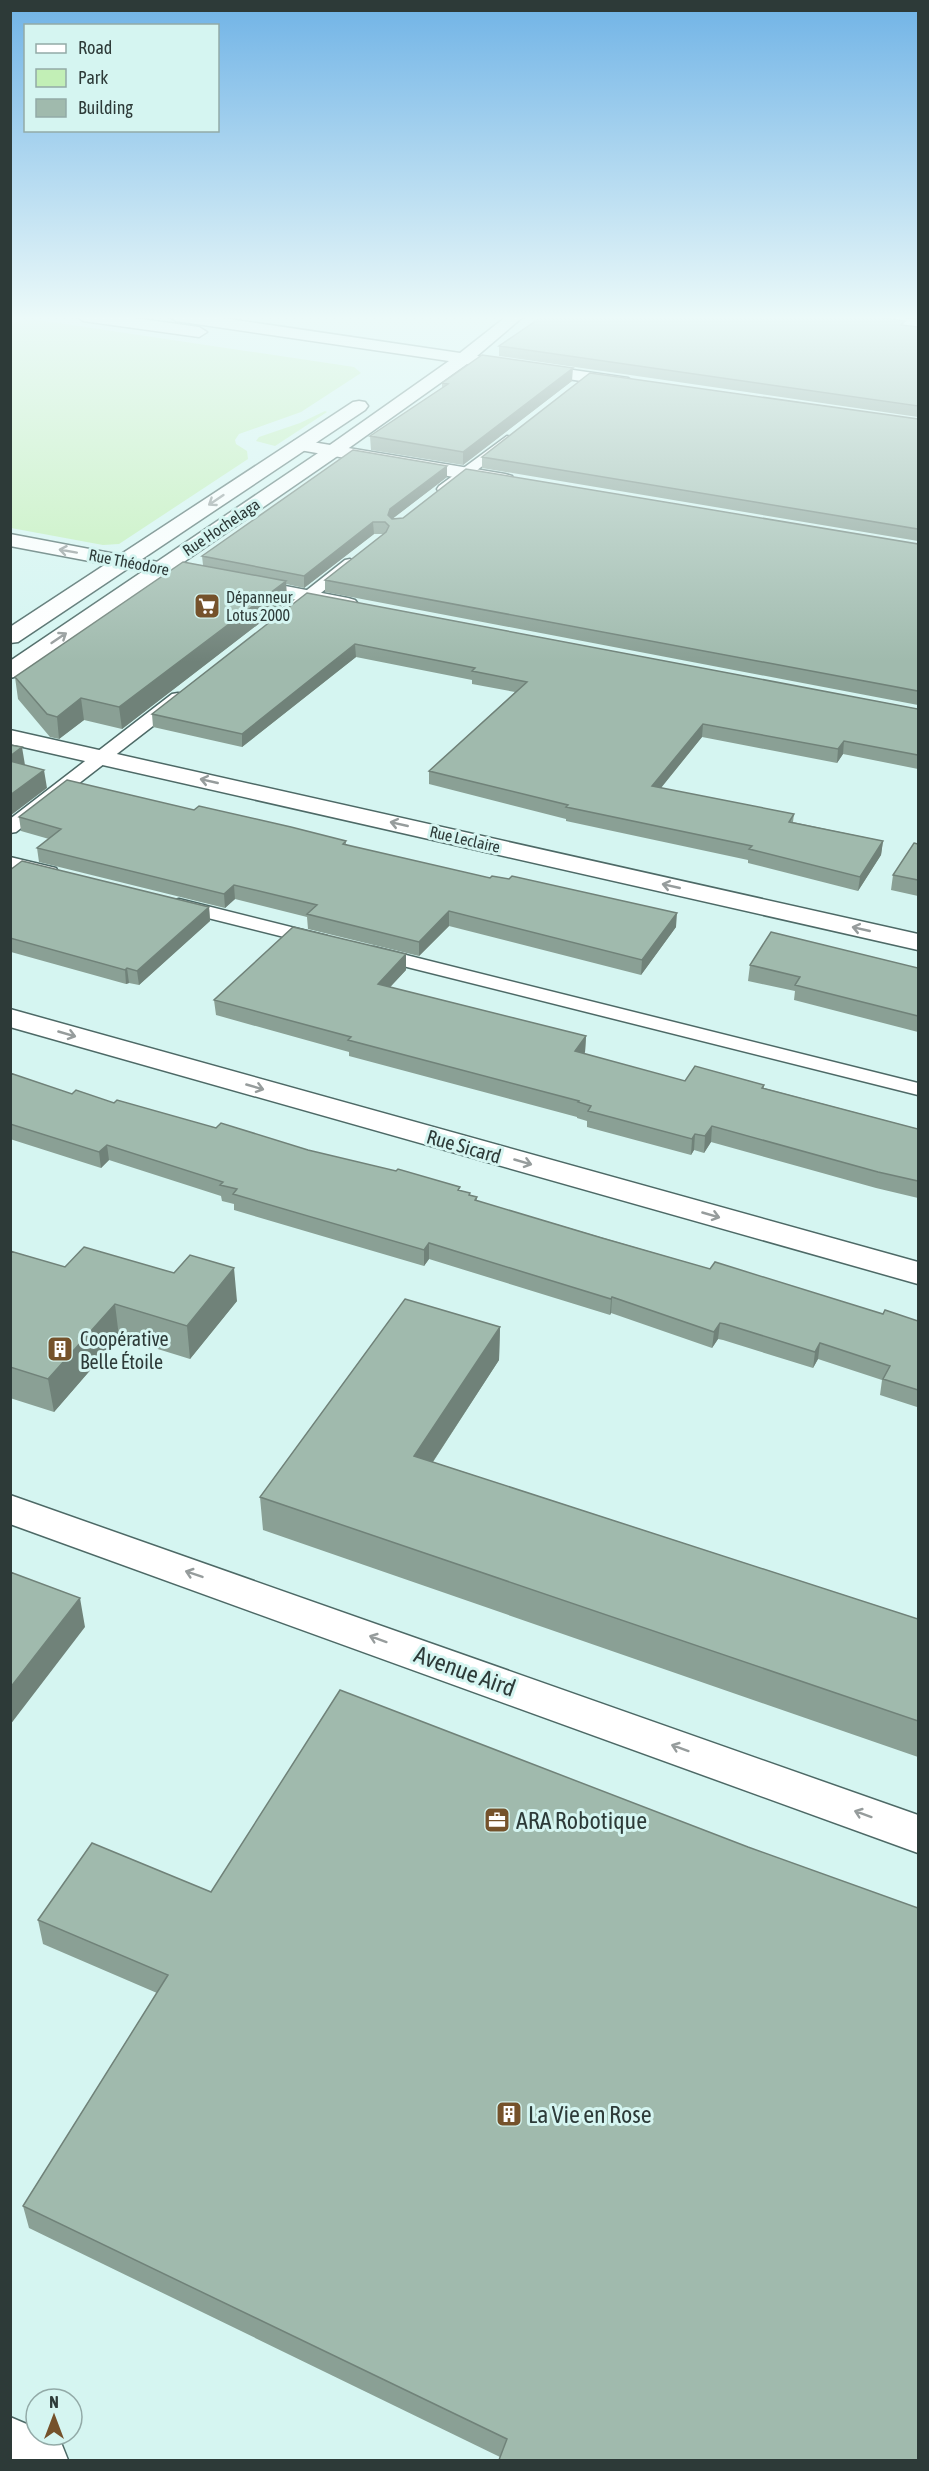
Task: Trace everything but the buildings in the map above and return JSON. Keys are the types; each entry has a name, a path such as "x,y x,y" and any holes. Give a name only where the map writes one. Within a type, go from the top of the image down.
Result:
{"main road":[{"name":"Rue Hochelaga","path":"10,637 321,431"},
{"name":"Rue Hochelaga","path":"10,671 360,431"},
{"path":"300,445 522,482"},
{"name":"Rue Théodore","path":"10,540 366,608"},
{"name":"Rue Leclaire","path":"10,737 918,942"},
{"name":"Rue Sicard","path":"10,1018 918,1273"},
{"name":"Avenue Aird","path":"10,1509 918,1834"},
{"path":"10,2445 39,2460"}],"lane":[{"path":"432,498 515,434"},
{"path":"276,621 363,553"},
{"path":"10,828 195,685"},
{"path":"10,863 69,877"},
{"path":"162,900 336,944"},
{"path":"360,950 918,1089"}],"green space":[{"path":"11,431 247,431 239,434 235,440 236,444 247,451 248,459 119,544 103,545 11,528"},
{"path":"276,431 297,431 275,446 256,441 259,437"}],"place":[{"name":"Dépanneur Lotus 2000","path":"207,606"},
{"name":"Coopérative Belle Étoile","path":"60,1349"},
{"name":"ARA Robotique","path":"497,1820"},
{"name":"La Vie en Rose","path":"509,2114"}]}
